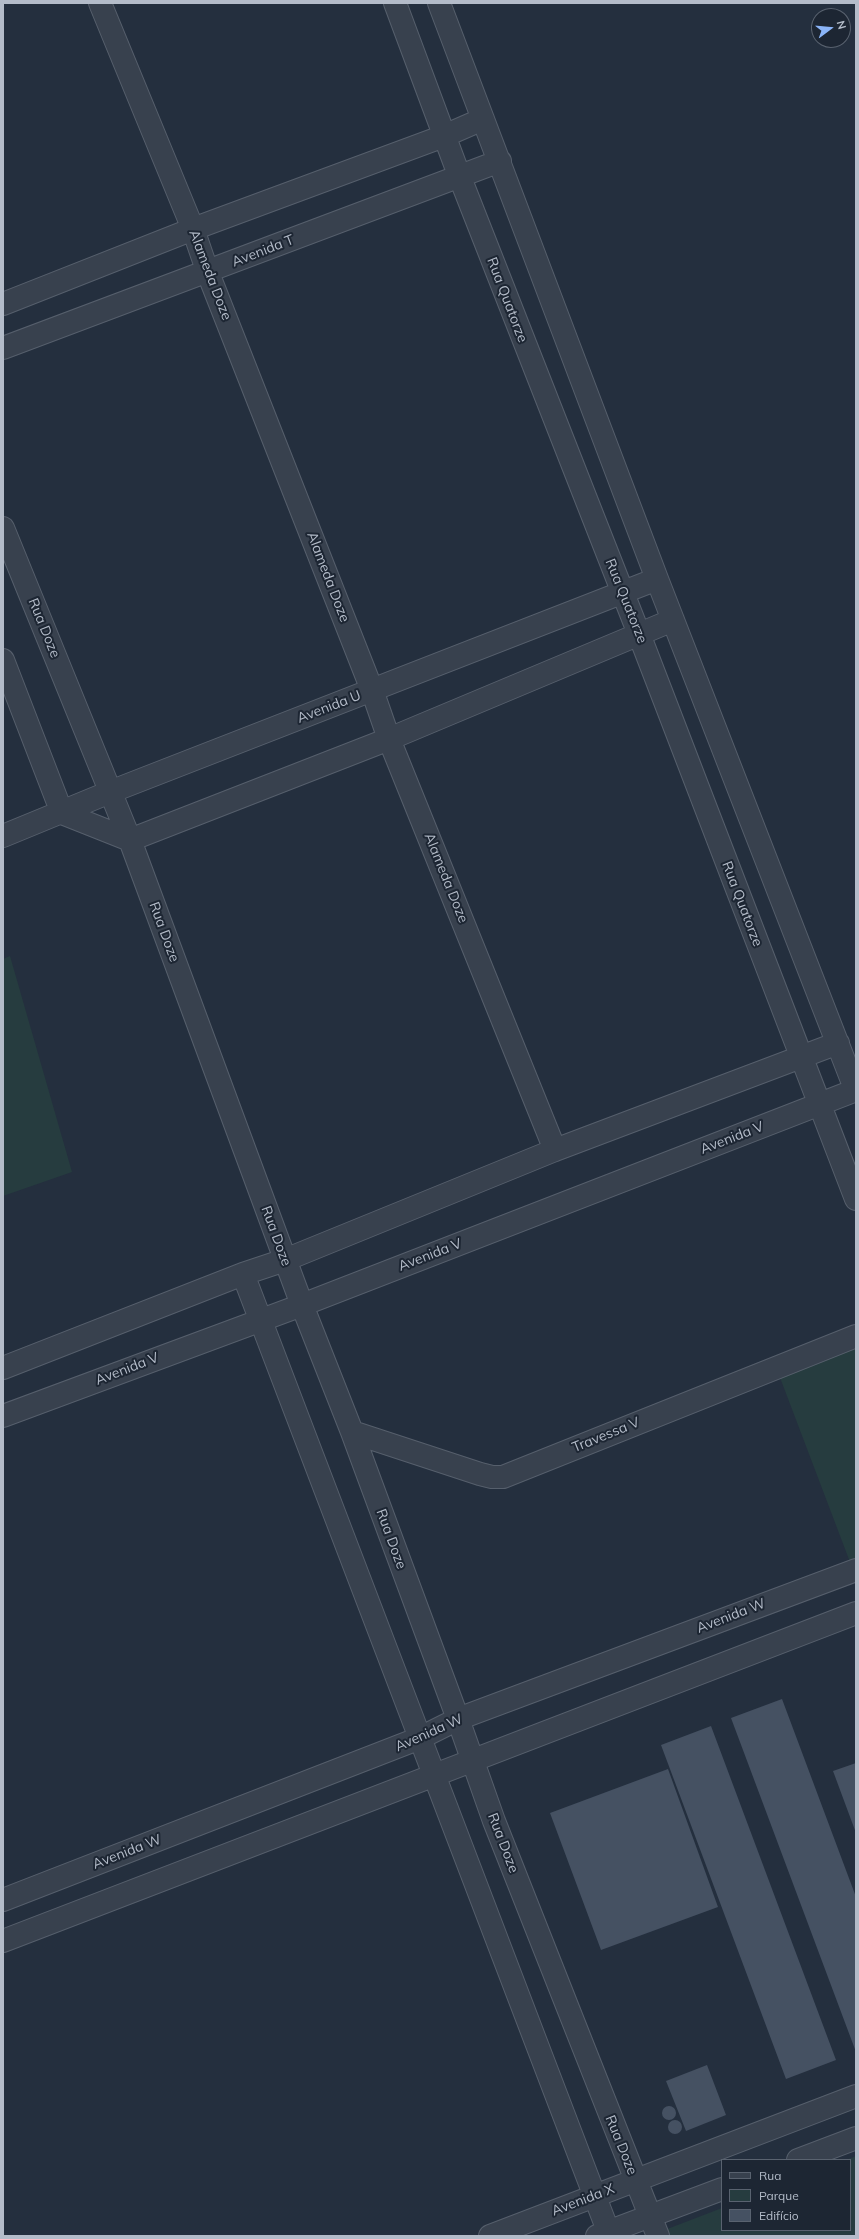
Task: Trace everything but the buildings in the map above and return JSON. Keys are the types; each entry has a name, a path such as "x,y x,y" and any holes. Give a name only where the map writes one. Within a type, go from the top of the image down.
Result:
{"street":[{"name":"Alameda Doze","path":"100,3 193,229 208,273 372,690 389,739 556,1150"},
{"name":"Rua Quatorze","path":"395,3 459,176 639,634 856,1199"},
{"path":"439,3 484,118 657,579 856,1090"},
{"path":"3,304 193,229 444,136 484,118"},
{"name":"Avenida T","path":"3,348 208,273 500,161"},
{"name":"Rua Doze","path":"3,528 130,840 285,1260 352,1432 474,1762 494,1821 654,2226"},
{"name":"Avenida U","path":"3,836 110,792 622,594 657,579"},
{"path":"3,660 62,813 130,840 389,739 673,620"},
{"path":"3,1368 243,1274 285,1260 556,1150 800,1056 838,1043"},
{"name":"Avenida V","path":"3,1416 260,1318 302,1305 856,1090"},
{"path":"243,1274 594,2196 605,2235 654,2226 721,2190"},
{"name":"Travessa V","path":"352,1432 492,1478 502,1477 856,1336"},
{"name":"Avenida W","path":"3,1900 420,1738 458,1719 856,1570"},
{"path":"3,1941 435,1777 856,1613"},
{"name":"Avenida X","path":"490,2236 856,2096"},
{"path":"801,2159 856,2138"}],"green space":[{"path":"10,956 72,1172 3,1196 3,959"},
{"path":"856,1337 856,1569 853,1570 776,1367"},
{"path":"856,2156 856,2236 664,2236 662,2231 721,2208 721,2231 851,2231 851,2159 848,2159"}]}
